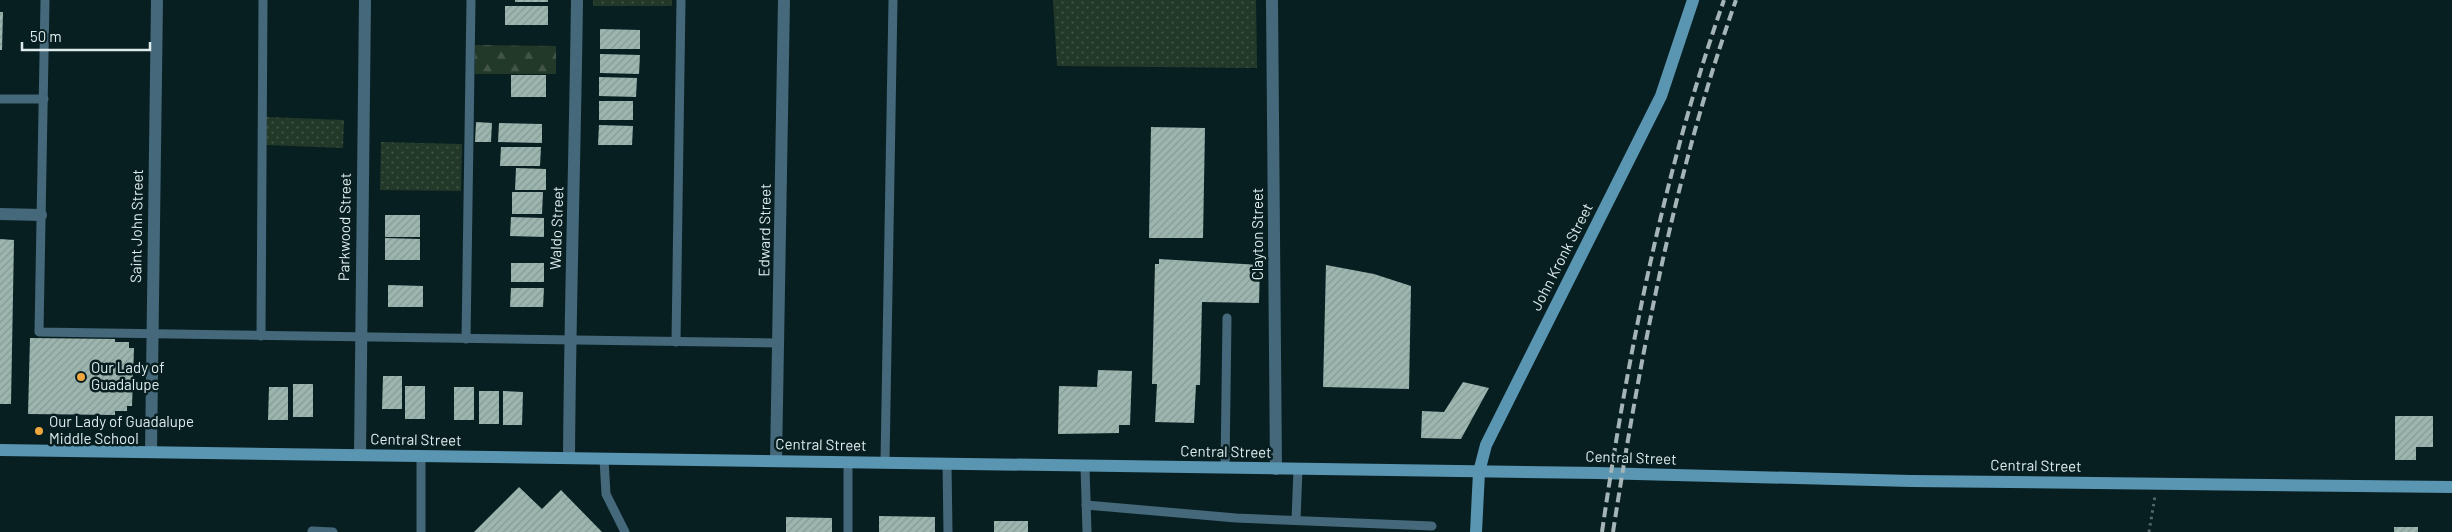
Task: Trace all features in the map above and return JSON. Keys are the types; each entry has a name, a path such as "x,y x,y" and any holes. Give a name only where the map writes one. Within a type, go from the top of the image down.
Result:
{"street":[{"name":"Saint John Street","path":"151,452 151,334 157,0"},
{"name":"Parkwood Street","path":"360,455 365,0"},
{"name":"Waldo Street","path":"569,458 570,340 575,209 576,0"},
{"name":"Edward Street","path":"776,461 784,0"},
{"name":"Clayton Street","path":"1272,0 1276,469"},
{"name":"John Kronk Street","path":"1476,532 1479,472 1486,445 1661,96 1693,0"},
{"path":"0,214 41,215"},
{"name":"Central Street","path":"0,450 885,462 1816,480 2452,487"}],"lane":[{"path":"45,0 39,332 779,343"},
{"path":"261,336 263,0"},
{"path":"466,339 471,0"},
{"path":"676,342 681,0"},
{"path":"885,462 893,0"},
{"path":"0,98 44,99"},
{"path":"1225,468 1227,318"},
{"path":"420,532 421,456"},
{"path":"604,458 606,494 625,532"},
{"path":"848,462 848,532"},
{"path":"947,464 948,532"},
{"path":"1085,466 1087,532"},
{"path":"1296,520 1298,469"},
{"path":"1086,505 1236,518 1432,526"},
{"path":"312,531 333,532"}],"path":[{"path":"2149,532 2157,483"}],"green space":[{"path":"593,0 672,0 672,6 593,6"},
{"path":"1053,0 1256,0 1257,68 1057,66"},
{"path":"475,45 556,46 556,74 475,74"},
{"path":"266,117 344,120 343,148 265,145"},
{"path":"381,142 462,144 461,191 380,190"}],"building":[{"path":"515,0 548,0 548,2 515,2"},
{"path":"505,6 548,6 548,25 505,25"},
{"path":"0,12 3,12 2,50 0,50"},
{"path":"600,29 640,30 640,49 600,49"},
{"path":"600,54 640,55 639,74 600,73"},
{"path":"511,75 546,75 546,97 511,97"},
{"path":"599,77 637,78 636,97 599,96"},
{"path":"599,101 633,101 633,120 599,120"},
{"path":"476,122 492,123 491,142 475,142"},
{"path":"499,123 542,124 542,143 498,142"},
{"path":"599,125 633,126 632,145 598,145"},
{"path":"1151,127 1205,128 1203,238 1149,238"},
{"path":"501,147 541,147 540,166 500,166"},
{"path":"516,168 546,169 546,190 515,190"},
{"path":"512,192 543,192 542,214 512,214"},
{"path":"385,215 420,215 420,237 385,237"},
{"path":"511,217 544,218 544,237 510,236"},
{"path":"385,238 420,239 420,260 385,260"},
{"path":"0,239 14,240 11,404 0,404"},
{"path":"1159,259 1260,265 1259,303 1202,302 1200,385 1196,385 1194,423 1155,422 1157,384 1152,384 1155,264 1159,264"},
{"path":"511,263 544,263 544,282 511,282"},
{"path":"1326,265 1374,274 1411,286 1409,389 1323,387"},
{"path":"388,285 423,286 423,307 388,307"},
{"path":"511,288 544,288 543,307 510,307"},
{"name":"Our Lady of Guadalupe","path":"30,338 115,339 115,342 129,342 129,348 134,348 132,406 127,406 127,411 115,411 115,415 28,414"},
{"path":"1098,370 1132,371 1130,425 1119,425 1119,433 1058,434 1059,386 1097,387"},
{"path":"383,376 402,376 402,409 382,409"},
{"path":"1463,382 1489,388 1461,439 1421,438 1422,411 1444,412"},
{"path":"293,384 313,384 313,417 293,417"},
{"path":"405,386 425,386 425,419 405,419"},
{"path":"269,387 288,387 288,420 268,420"},
{"path":"454,387 474,387 474,420 454,420"},
{"path":"479,391 499,391 499,424 479,424"},
{"path":"503,391 523,392 522,425 503,425"},
{"path":"2395,416 2433,416 2433,447 2416,447 2416,460 2395,460"},
{"path":"519,487 542,509 561,490 602,532 474,532"},
{"path":"879,516 935,517 935,532 879,532"},
{"path":"786,517 832,518 832,532 786,532"},
{"path":"994,521 1028,521 1028,532 994,532"},
{"path":"2394,527 2418,527 2418,532 2394,532"}],"railway":[{"path":"1602,532 1624,397 1650,263 1683,130 1724,0"},
{"path":"1613,532 1635,397 1662,263 1695,130 1736,0"}],"place":[{"name":"Our Lady of Guadalupe","path":"81,377"},
{"name":"Our Lady of Guadalupe Middle School","path":"39,431"}]}
